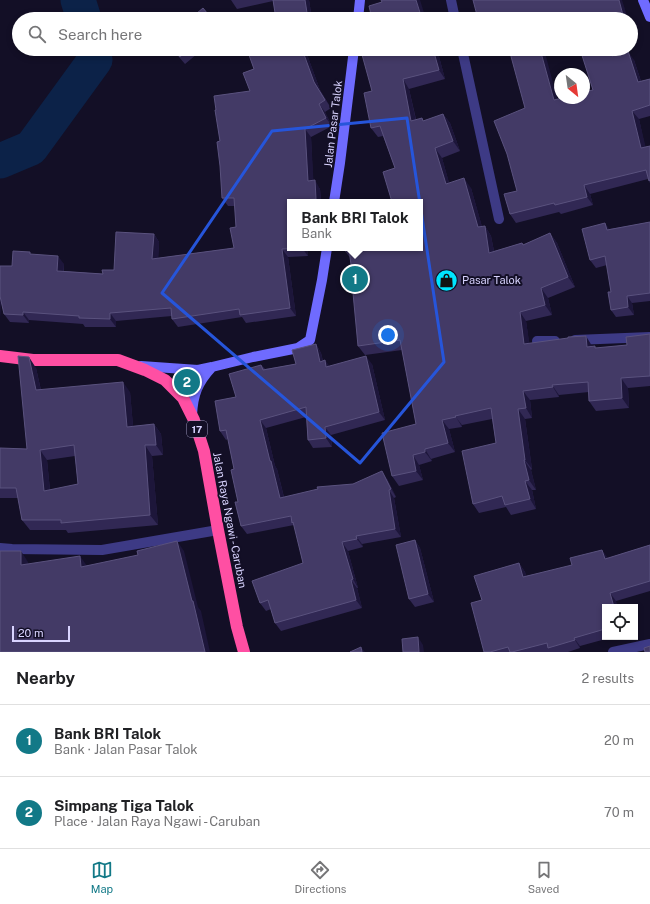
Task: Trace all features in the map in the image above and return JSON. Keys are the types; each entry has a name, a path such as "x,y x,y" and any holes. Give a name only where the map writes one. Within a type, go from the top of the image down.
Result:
{"highway":[{"name":"Jalan Raya Ngawi - Caruban","path":"0,356 32,360 118,360 165,380 183,398 192,415 204,451 237,627 244,652"}],"main road":[{"path":"359,12 360,0"},
{"path":"644,0 650,17"},
{"name":"Jalan Pasar Talok","path":"334,199 353,56"},
{"path":"133,366 198,370 298,348 310,340 327,251"},
{"path":"192,415 195,394 204,376 212,367"}],"street":[{"path":"451,0 454,12"},
{"path":"464,56 499,219"},
{"path":"537,341 650,337"},
{"path":"0,548 102,550 218,530"},
{"path":"613,652 650,644"}],"highlighted area":[{"path":"407,118 444,362 360,463 162,293 272,131"}],"building":[{"path":"273,0 305,0 307,12 275,12"},
{"path":"381,0 416,0 420,12 370,12 369,6 382,2"},
{"path":"473,0 619,0 622,12 476,12"},
{"path":"203,8 206,12 198,12"},
{"path":"249,56 305,56 314,82 325,100 319,104 326,118 305,129 308,181 315,180 316,199 287,199 287,249 282,249 290,308 240,315 239,309 172,319 171,308 110,313 110,319 79,318 79,316 23,312 23,315 4,314 0,296 0,266 12,266 13,251 58,256 57,271 103,274 102,270 114,270 116,232 154,234 152,259 234,248 230,228 236,227 234,198 222,198 217,142 220,141 214,96 250,91 243,73 254,69"},
{"path":"362,56 435,56 439,70 403,79 411,121 422,118 423,121 443,114 453,141 435,148 446,184 464,178 478,227 485,226 489,253 522,243 523,245 550,233 568,277 541,288 545,305 520,312 524,344 568,337 586,336 587,347 595,346 595,348 627,345 626,337 650,334 650,376 621,378 622,398 589,401 588,382 552,385 553,387 523,391 526,408 518,409 524,460 529,480 525,481 530,499 505,505 502,496 473,504 462,451 496,443 491,408 442,420 448,443 425,449 425,452 413,455 416,471 392,476 382,433 416,424 400,340 358,346 353,293 355,293 349,251 423,251 423,199 391,199 383,172 395,168 380,126 371,128 364,93 372,91"},
{"path":"511,56 542,56 554,104 590,104 590,91 593,90 590,81 590,68 586,68 582,56 630,56 638,82 650,79 650,105 632,111 641,148 650,146 650,180 649,181 646,170 584,185 587,197 555,205 554,203 510,214 504,194 517,191 507,154 494,121 525,108"},
{"path":"650,222 650,293 627,296 628,307 611,310 608,292 611,292 605,256 590,260 582,229 605,223 607,230"},
{"path":"316,344 320,362 325,360 326,367 366,356 379,412 325,427 326,438 308,440 306,407 260,420 280,498 318,489 317,487 353,484 382,471 391,489 389,490 395,529 356,536 357,539 342,542 353,579 351,580 356,600 275,623 268,600 260,603 252,581 303,563 293,522 292,523 291,516 241,526 235,502 238,502 231,470 234,469 226,430 220,431 215,401 236,397 229,374 261,365 263,370 296,364 292,350"},
{"path":"18,356 29,357 36,390 123,382 127,427 154,424 156,445 145,445 150,515 61,523 61,520 22,520 16,488 0,488 0,448 27,449","holes":["74,445 78,484 44,491 40,450"]},
{"path":"415,540 428,594 409,599 396,545"},
{"path":"177,541 205,652 0,652 0,551 21,551 21,565 80,556 81,567 138,555 137,551"},
{"path":"650,545 650,581 610,593 613,604 602,604 602,630 574,638 575,640 548,648 547,643 512,652 510,652 508,647 490,652 484,652 471,603 482,600 474,576 519,563 523,577 572,565 570,558 602,550 605,559"},
{"path":"418,637 419,652 403,652 402,639"},
{"path":"650,646 650,652 645,652 644,648"},
{"path":"361,647 362,652 350,652"}],"waterway":[{"path":"78,0 82,12"},
{"path":"0,161 31,148 95,60 94,56"}],"place":[{"name":"Bank BRI Talok","path":"355,279"},
{"name":"Pasar Talok","path":"447,280"},
{"name":"Simpang Tiga Talok","path":"187,382"}]}
